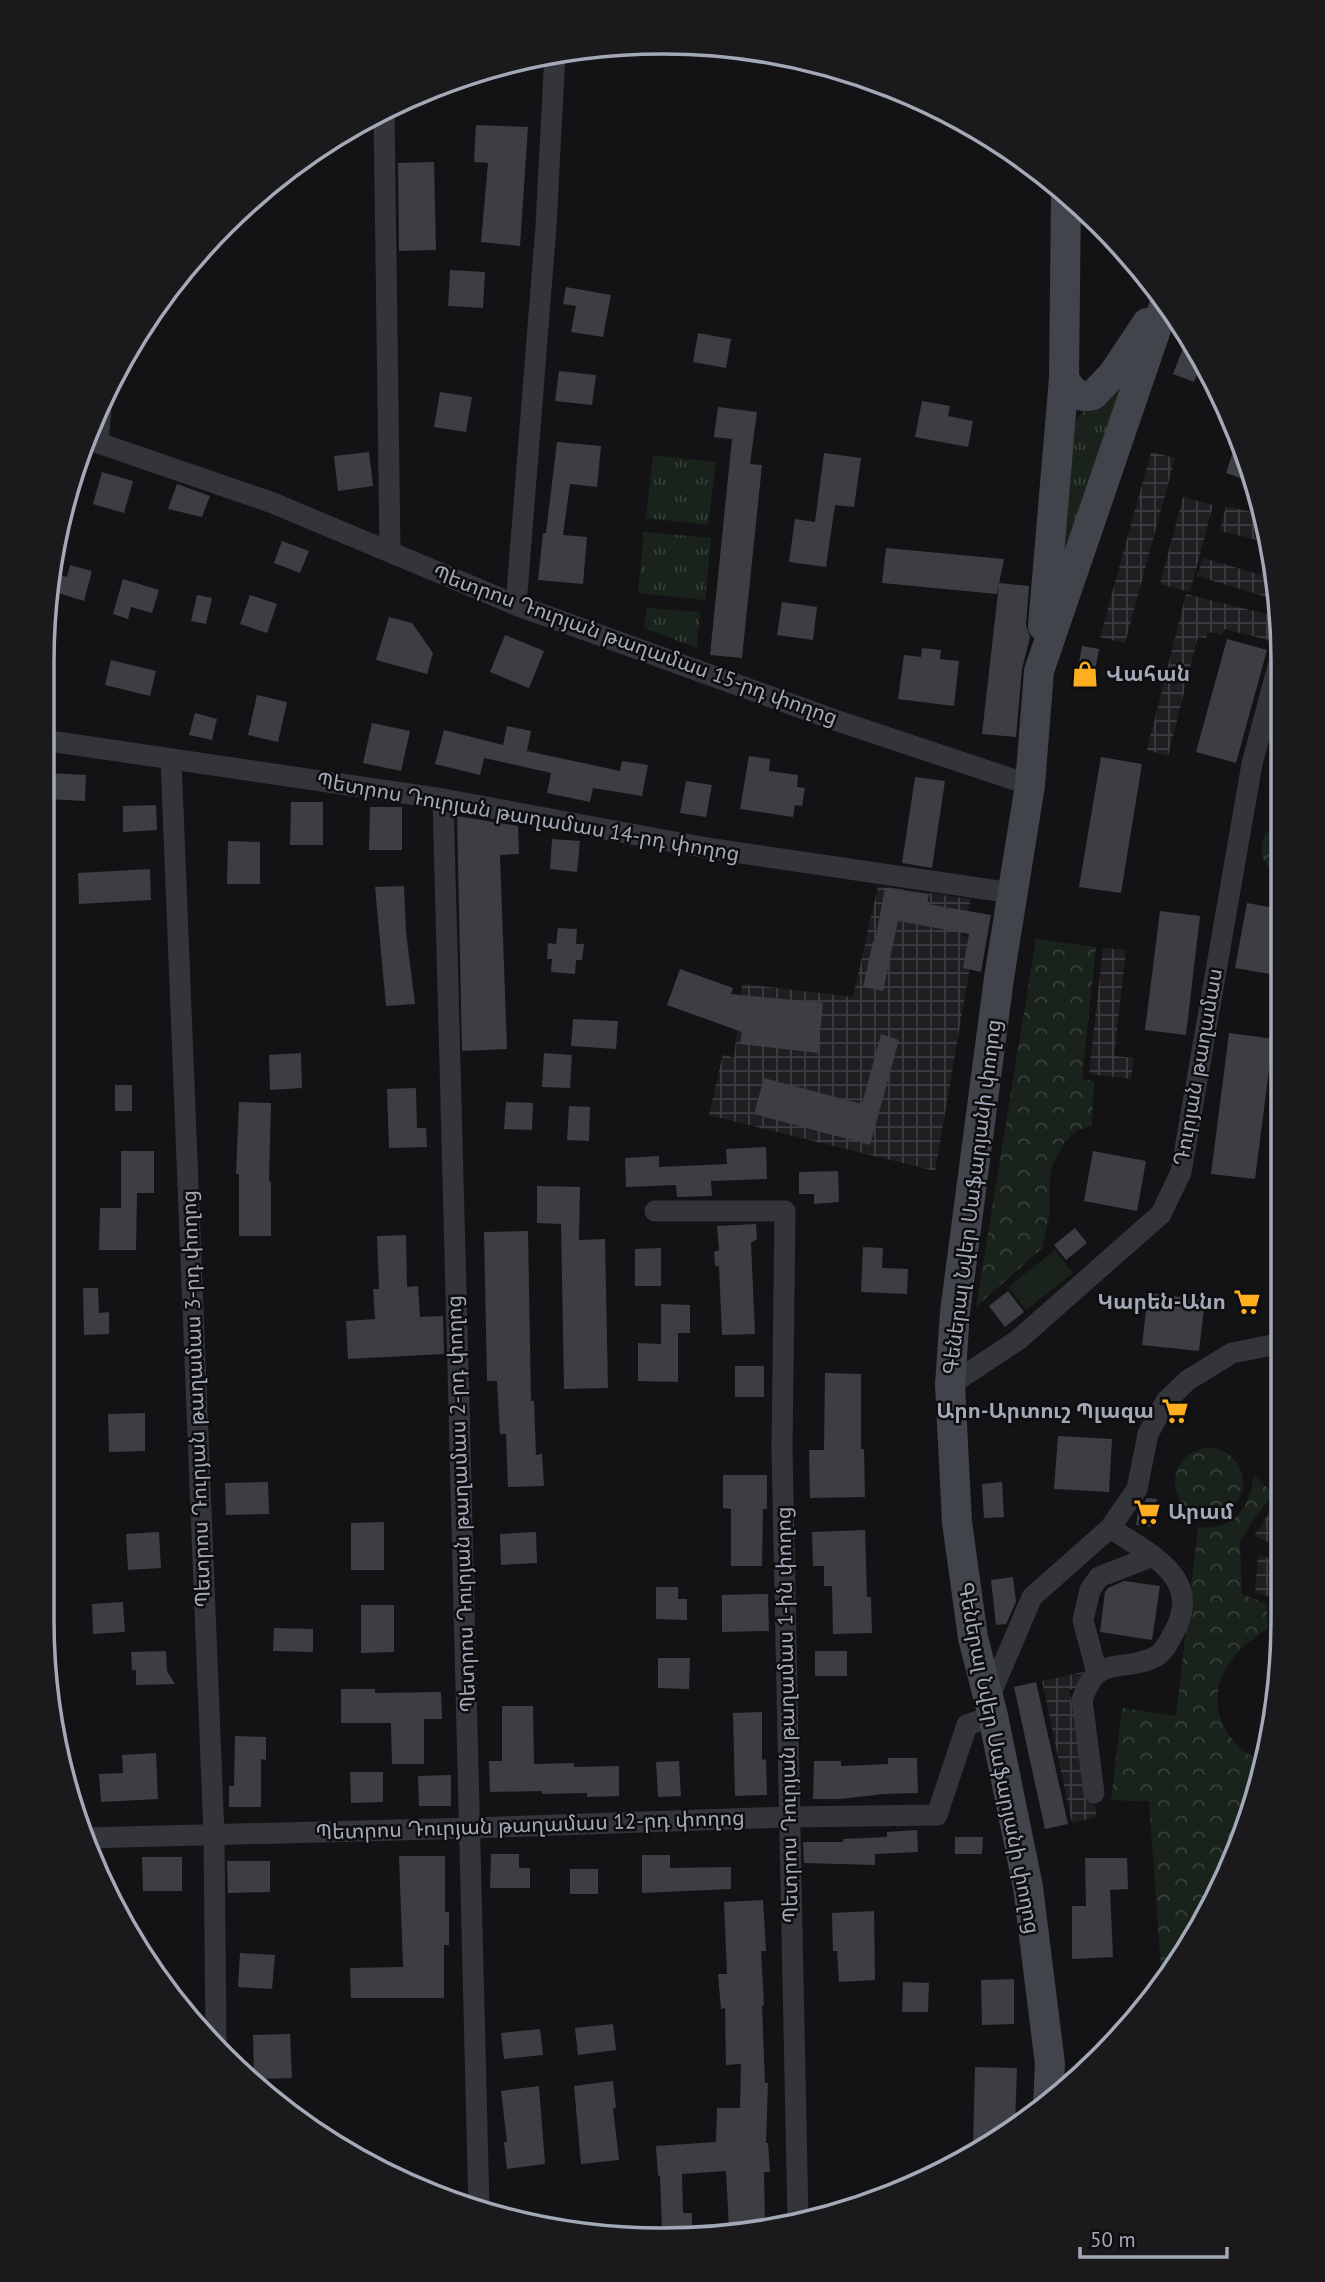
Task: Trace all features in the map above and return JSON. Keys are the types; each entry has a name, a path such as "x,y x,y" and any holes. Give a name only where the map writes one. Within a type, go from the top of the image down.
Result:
{"main road":[{"path":"1039,671 1064,378 1066,207"},
{"path":"1064,378 1078,395 1093,395 1101,389 1158,311"},
{"name":"Գեներալ Նվեր Սաֆարյանի փողոց","path":"1048,2090 1049,2064 1028,1887 974,1638 957,1522 950,1385 956,1300 1012,893 1030,785 1039,671 1160,313"}],"street":[{"path":"516,605 546,226 554,64"},
{"path":"384,122 390,552"},
{"name":"Պետրոս Դուրյան թաղամաս 15-րդ փողոց","path":"97,442 273,503 516,605 832,719 1030,785"},
{"name":"Դուրյան թաղամաս","path":"950,1385 1018,1340 1161,1214 1181,1172 1252,764 1271,692"},
{"name":"Պետրոս Դուրյան թաղամաս 14-րդ փողոց","path":"54,742 443,800 707,848 1012,893"},
{"name":"Պետրոս Դուրյան թաղամաս 3-րդ փողոց","path":"171,759 214,1835 216,2033"},
{"name":"Պետրոս Դուրյան թաղամաս 2-րդ փողոց","path":"443,800 459,1464 472,1828 479,2199"},
{"name":"Պետրոս Դուրյան թաղամաս 1-ին փողոց","path":"655,1211 785,1211 782,1449 798,2212"},
{"path":"990,1708 1032,1597 1111,1528 1137,1489 1148,1434 1166,1401 1188,1380 1232,1353 1271,1345"},
{"path":"1094,1793 1082,1700 1087,1685 1103,1669 1154,1658 1163,1651 1178,1625 1184,1596 1170,1568 1111,1528"},
{"path":"1097,1673 1083,1620 1090,1590 1099,1577 1153,1556"},
{"name":"Պետրոս Դուրյան թաղամաս 12-րդ փողոց","path":"96,1838 788,1816 937,1815 967,1725 990,1708"}],"shaded area":[{"path":"1151,452 1175,458 1125,643 1100,637"},
{"path":"1183,497 1213,505 1190,592 1160,584"},
{"path":"1226,506 1252,512 1258,540 1220,531"},
{"path":"1203,558 1261,575 1263,568 1267,597 1197,576"},
{"path":"1186,594 1268,615 1270,640 1224,629 1222,635 1208,632 1206,638 1198,637 1168,756 1147,750"},
{"path":"878,886 971,899 962,936 975,938 935,1171 709,1115 723,1054 734,1058 742,984 853,997"},
{"path":"1103,948 1126,950 1114,1056 1134,1058 1131,1079 1089,1074"},
{"path":"1271,1510 1271,1543 1254,1536"},
{"path":"1258,1554 1271,1559 1271,1597 1255,1593"},
{"path":"1083,1672 1086,1686 1069,1690 1097,1817 1072,1823 1042,1681"}],"green space":[{"path":"1133,355 1059,574 1075,420 1108,389"},
{"path":"653,455 716,462 708,525 646,518"},
{"path":"644,532 711,538 705,600 638,593"},
{"path":"647,608 700,612 697,648 644,628"},
{"path":"1271,830 1271,870 1263,859 1265,834"},
{"path":"1036,939 1096,947 1082,1079 1094,1081 1092,1126 1077,1130 1064,1143 1053,1164 1050,1213 1042,1248 976,1307"},
{"path":"1055,1250 1073,1273 1026,1310 1008,1287"},
{"path":"1209,1448 1222,1451 1233,1458 1240,1469 1243,1482 1240,1495 1233,1506 1222,1513 1209,1516 1196,1513 1185,1506 1178,1495 1175,1482 1178,1469 1185,1458 1196,1451"},
{"path":"1254,1475 1271,1491 1271,1498 1240,1541 1242,1594 1267,1604 1268,1628 1243,1647 1231,1661 1218,1690 1218,1704 1227,1732 1236,1743 1255,1757 1238,1815 1208,1889 1161,1967 1149,1801 1111,1800 1122,1708 1176,1716 1198,1527 1222,1525 1231,1521 1244,1507"}],"building":[{"path":"476,125 528,127 520,246 481,242 488,163 474,162"},
{"path":"434,162 436,250 399,251 398,163"},
{"path":"450,270 485,272 483,308 448,306"},
{"path":"566,287 611,295 603,337 571,332 576,306 563,304"},
{"path":"698,333 731,339 726,368 693,362"},
{"path":"1183,349 1197,374 1194,382 1173,374"},
{"path":"559,371 596,375 592,405 555,401"},
{"path":"440,392 472,397 466,432 434,427"},
{"path":"922,401 950,406 948,416 973,421 968,447 915,437"},
{"path":"718,407 757,412 750,464 762,465 742,658 710,655 732,439 714,437"},
{"path":"557,442 601,446 597,487 570,484 563,535 587,537 583,584 538,580"},
{"path":"369,452 373,486 338,491 334,456"},
{"path":"824,453 861,458 854,507 835,505 826,567 789,562 795,519 815,522"},
{"path":"1233,453 1242,479 1226,473"},
{"path":"102,472 133,481 124,513 93,504"},
{"path":"177,484 210,496 202,517 168,509"},
{"path":"282,541 309,551 300,573 274,563"},
{"path":"886,548 1004,559 999,583 1029,586 1026,625 1030,637 1022,669 1016,737 982,734 999,584 997,594 882,583"},
{"path":"70,565 92,571 84,601 58,593 60,575 67,577"},
{"path":"123,579 159,590 152,613 131,607 128,619 113,614"},
{"path":"197,595 212,598 206,624 191,621"},
{"path":"250,595 277,604 267,633 240,624"},
{"path":"782,602 817,607 813,640 777,635"},
{"path":"389,617 412,623 433,653 427,674 376,660"},
{"path":"505,635 544,651 529,688 490,672"},
{"path":"1227,639 1267,650 1236,763 1196,752"},
{"path":"1082,646 1099,649 1092,687 1075,684"},
{"path":"922,648 941,650 940,659 959,661 954,706 898,699 904,655 921,657"},
{"path":"111,660 156,671 150,696 105,685"},
{"path":"257,695 287,702 278,742 248,735"},
{"path":"195,713 217,719 212,740 189,735"},
{"path":"372,723 410,731 401,771 363,763"},
{"path":"507,726 531,731 527,751 620,771 622,761 648,765 642,796 593,788 590,802 547,793 551,773 484,758 480,775 435,764 444,730 503,745"},
{"path":"749,756 770,759 769,771 798,775 797,787 805,788 802,806 795,805 793,817 740,809"},
{"path":"1101,757 1142,764 1121,893 1079,887"},
{"path":"54,773 86,775 85,801 54,799"},
{"path":"915,777 945,781 932,868 902,863"},
{"path":"686,781 712,785 706,817 680,813"},
{"path":"291,802 323,802 323,845 290,845"},
{"path":"156,805 157,830 123,832 123,806"},
{"path":"370,807 402,807 402,850 369,850"},
{"path":"457,816 518,826 519,854 500,855 507,1049 462,1051"},
{"path":"552,839 580,841 577,872 550,869"},
{"path":"228,841 260,842 260,884 227,884"},
{"path":"150,869 151,900 79,904 78,873"},
{"path":"404,886 406,932 415,1004 386,1006 375,887"},
{"path":"885,888 929,894 927,904 991,915 981,972 963,968 969,934 898,921 883,991 863,987"},
{"path":"1247,903 1271,907 1270,974 1235,968"},
{"path":"1160,911 1200,916 1186,1035 1145,1030"},
{"path":"558,928 577,929 576,944 584,944 582,960 576,960 575,974 551,972 552,959 547,959 548,943 556,944"},
{"path":"680,969 733,988 731,994 823,1003 818,1053 740,1044 742,1032 667,1005"},
{"path":"573,1019 618,1021 616,1049 571,1046"},
{"path":"1229,1033 1271,1039 1255,1179 1211,1174"},
{"path":"881,1034 899,1040 870,1145 754,1114 764,1078 862,1104"},
{"path":"301,1053 302,1088 270,1090 269,1055"},
{"path":"544,1053 572,1055 570,1088 542,1087"},
{"path":"115,1085 132,1085 132,1111 115,1111"},
{"path":"416,1088 417,1128 426,1128 427,1147 389,1148 387,1089"},
{"path":"239,1102 271,1103 271,1236 239,1236 239,1174 236,1174"},
{"path":"506,1102 533,1103 532,1130 504,1129"},
{"path":"569,1106 590,1107 589,1141 567,1140"},
{"path":"766,1147 767,1179 711,1181 712,1196 677,1197 676,1185 626,1187 625,1158 659,1156 659,1167 727,1164 726,1149"},
{"path":"121,1151 154,1151 154,1193 137,1193 136,1250 99,1250 100,1208 121,1208"},
{"path":"1093,1151 1146,1161 1137,1211 1084,1201"},
{"path":"838,1171 839,1202 814,1204 814,1194 799,1194 799,1172"},
{"path":"537,1186 580,1187 579,1240 605,1239 608,1388 564,1389 561,1224 537,1223"},
{"path":"756,1224 757,1239 751,1243 755,1334 722,1335 719,1266 715,1266 714,1252 719,1250 717,1226"},
{"path":"1075,1228 1087,1243 1066,1260 1054,1245"},
{"path":"528,1231 531,1401 534,1401 536,1455 542,1454 544,1486 508,1487 506,1434 500,1434 497,1381 487,1381 484,1232"},
{"path":"406,1235 407,1287 418,1286 420,1317 443,1316 444,1354 348,1359 346,1321 375,1319 373,1289 379,1289 377,1236"},
{"path":"863,1247 883,1248 882,1268 908,1269 907,1294 861,1292"},
{"path":"661,1248 661,1286 635,1286 635,1249"},
{"path":"83,1288 98,1288 99,1313 109,1312 109,1334 84,1335"},
{"path":"1008,1291 1024,1312 1005,1327 989,1306"},
{"path":"1148,1293 1205,1300 1199,1351 1142,1345"},
{"path":"661,1304 690,1305 690,1333 678,1333 678,1382 638,1381 638,1343 661,1344"},
{"path":"735,1366 764,1366 764,1397 735,1397"},
{"path":"825,1373 861,1374 861,1449 864,1449 865,1497 810,1498 809,1450 824,1450"},
{"path":"145,1413 145,1451 109,1452 108,1414"},
{"path":"1058,1436 1112,1439 1109,1492 1054,1489"},
{"path":"723,1475 767,1475 767,1509 763,1509 762,1566 731,1566 731,1509 723,1508"},
{"path":"268,1482 269,1514 226,1515 225,1483"},
{"path":"1002,1482 1004,1517 984,1518 982,1484"},
{"name":"Արամ","path":"1147,1498 1157,1499 1154,1527 1136,1525 1138,1511"},
{"path":"384,1522 384,1570 351,1570 351,1523"},
{"path":"865,1530 867,1597 871,1597 872,1633 833,1634 832,1586 824,1586 824,1566 813,1566 812,1532"},
{"path":"159,1532 161,1568 128,1570 126,1534"},
{"path":"536,1532 537,1563 501,1565 500,1534"},
{"path":"1013,1577 1016,1602 1006,1624 996,1625 991,1580"},
{"path":"1124,1581 1160,1586 1152,1640 1100,1632 1105,1592"},
{"path":"656,1587 678,1587 678,1599 687,1599 687,1620 656,1619"},
{"path":"768,1594 769,1631 722,1632 722,1595"},
{"path":"123,1602 125,1632 93,1634 92,1604"},
{"path":"361,1605 394,1605 394,1652 361,1653"},
{"path":"274,1628 313,1629 313,1652 273,1651"},
{"path":"166,1651 167,1671 175,1684 136,1685 136,1670 132,1670 131,1652"},
{"path":"815,1651 847,1651 847,1676 815,1676"},
{"path":"658,1658 690,1658 689,1689 658,1688"},
{"path":"1036,1682 1068,1824 1045,1829 1014,1687"},
{"path":"341,1689 375,1689 375,1693 441,1692 442,1719 424,1719 424,1764 392,1764 391,1723 341,1723"},
{"path":"502,1706 533,1706 534,1764 619,1766 619,1796 587,1797 587,1793 542,1794 542,1791 490,1792 489,1761 502,1761"},
{"path":"762,1712 762,1760 766,1759 767,1795 735,1796 733,1713"},
{"path":"235,1736 266,1737 266,1760 261,1759 261,1807 229,1807 229,1786 234,1786"},
{"path":"156,1753 158,1799 101,1802 99,1774 123,1773 122,1755"},
{"path":"888,1758 917,1758 918,1793 813,1799 814,1761 841,1761 841,1766 888,1764"},
{"path":"679,1761 681,1796 658,1797 656,1762"},
{"path":"350,1772 383,1772 383,1802 351,1803"},
{"path":"451,1775 451,1806 419,1806 418,1776"},
{"path":"917,1830 918,1852 875,1854 875,1865 804,1863 803,1842 843,1842 843,1839 887,1837 887,1832"},
{"path":"955,1837 983,1837 982,1854 955,1854"},
{"path":"491,1854 519,1854 519,1868 530,1868 530,1888 490,1888"},
{"path":"642,1855 670,1855 670,1868 731,1867 731,1889 642,1893"},
{"path":"399,1856 445,1856 445,1912 449,1912 449,1945 444,1945 444,1998 351,1998 350,1968 403,1967"},
{"path":"142,1857 182,1857 182,1891 143,1891"},
{"path":"1085,1858 1127,1858 1128,1889 1110,1890 1113,1957 1072,1959 1072,1906 1086,1906"},
{"path":"227,1861 270,1861 270,1892 228,1893"},
{"path":"570,1869 598,1869 598,1894 570,1894"},
{"path":"763,1900 766,1951 761,1951 762,2006 765,2083 768,2083 766,2143 770,2172 764,2172 765,2219 729,2224 726,2171 682,2174 683,2213 692,2213 692,2226 662,2228 656,2146 716,2142 717,2108 740,2108 741,2064 726,2065 725,2008 721,2009 718,1974 727,1974 724,1902"},
{"path":"874,1911 875,1980 839,1982 837,1951 833,1951 832,1913"},
{"path":"240,1953 275,1955 272,1989 238,1987"},
{"path":"1014,1979 1014,2024 982,2025 981,1980"},
{"path":"903,1982 929,1983 928,2012 902,2012"},
{"path":"613,2024 616,2050 578,2055 575,2028"},
{"path":"540,2029 543,2055 504,2059 501,2033"},
{"path":"290,2034 292,2078 263,2079 254,2070 253,2035"},
{"path":"975,2067 1017,2068 1015,2114 973,2142"},
{"path":"613,2081 619,2160 581,2164 574,2086"},
{"path":"539,2086 545,2164 507,2169 501,2091"}],"place":[{"name":"Վահան","path":"1085,674"},
{"name":"Կարեն-Անո","path":"1247,1302"},
{"name":"Արո-Արտուշ Պլազա","path":"1175,1411"},
{"name":"Արամ","path":"1147,1512"}]}
